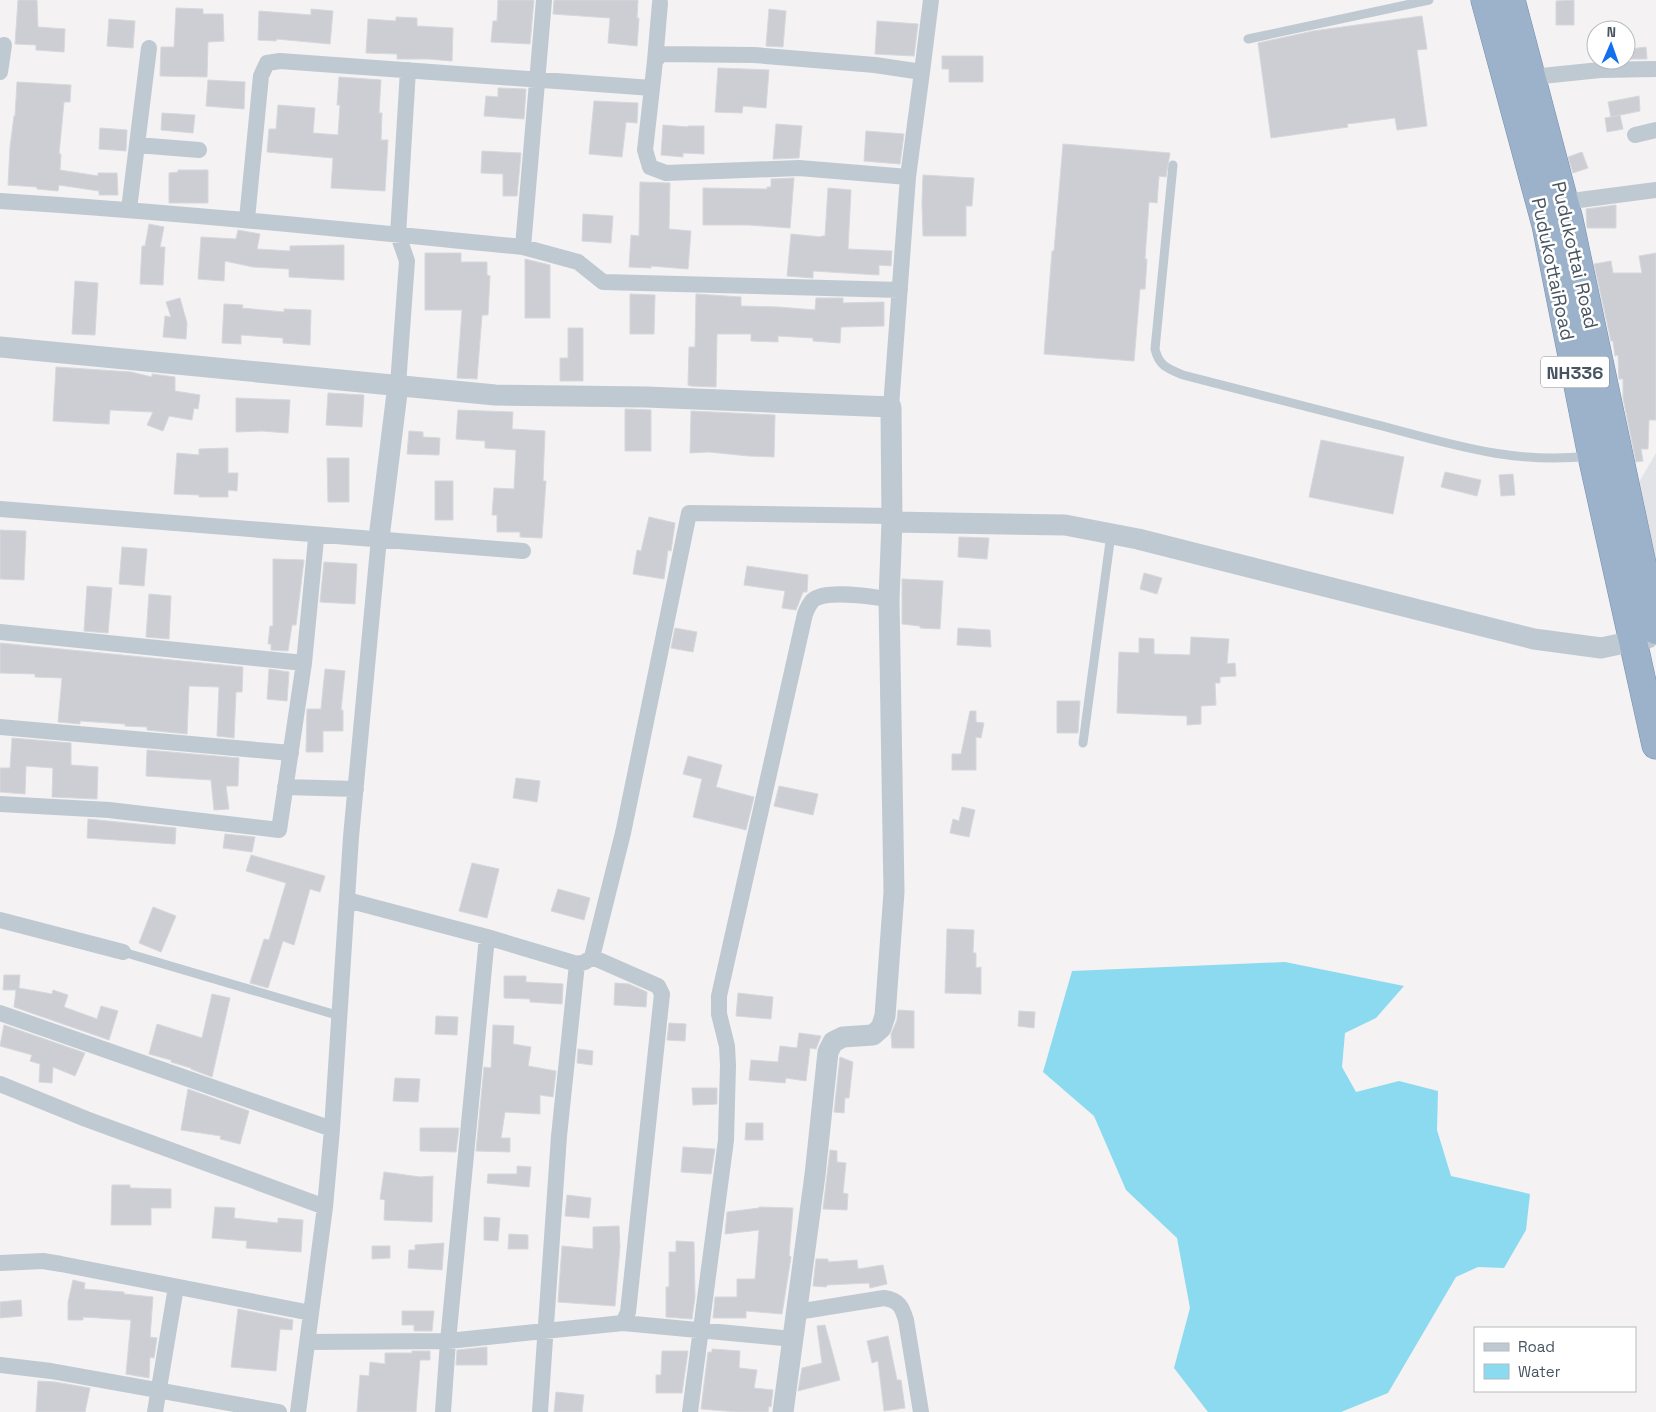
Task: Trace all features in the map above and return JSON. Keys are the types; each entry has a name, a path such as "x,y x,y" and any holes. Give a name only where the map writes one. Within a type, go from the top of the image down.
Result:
{"highway":[{"name":"PudukottaiRoad","path":"1486,0 1605,453"},
{"name":"Pudukottai Road","path":"1511,0 1564,202 1605,453 1648,636"},
{"name":"NH336","path":"1648,636 1656,746"}],"street":[{"path":"523,247 544,0"},
{"path":"783,1412 815,1174 828,1052 833,1042 842,1037 873,1035 881,1028 885,1016 894,892 889,599 892,519 891,407 908,177 931,0"},
{"path":"660,3 645,150 650,167 666,172 798,168 908,177"},
{"path":"0,72 4,45"},
{"path":"129,209 149,48"},
{"path":"655,61 661,54 754,55 875,65 922,72"},
{"path":"247,219 262,76 267,63 280,61 652,88"},
{"path":"1532,77 1600,70 1656,69"},
{"path":"298,1412 325,1207 356,789 379,538 398,385 407,261 398,235 408,70"},
{"path":"1635,135 1656,130"},
{"path":"137,145 199,150"},
{"path":"1564,202 1656,190"},
{"path":"0,201 247,219 523,247 578,262 603,282 900,290"},
{"path":"0,347 495,395 646,398 891,407"},
{"path":"0,509 523,550"},
{"path":"347,900 487,937 577,964 585,962 592,957 623,833 689,513 1066,525 1138,539 1534,640 1601,648 1648,636"},
{"path":"0,804 109,810 279,830 304,663 316,539"},
{"path":"690,1412 726,1140 728,1065 727,1046 719,1014 719,996 805,614 811,602 818,597 832,595 889,599"},
{"path":"0,632 304,663"},
{"path":"0,727 291,752"},
{"path":"285,787 356,789"},
{"path":"0,920 123,952"},
{"path":"443,1412 448,1341 487,937"},
{"path":"592,957 658,986 662,994 628,1312 623,1323"},
{"path":"540,1412 559,1136 577,964"},
{"path":"0,1014 332,1129"},
{"path":"0,1084 86,1119 325,1207"},
{"path":"0,1263 43,1261 311,1313"},
{"path":"155,1412 176,1287"},
{"path":"797,1312 884,1298 895,1300 902,1306 906,1320 921,1412"},
{"path":"308,1342 448,1341 623,1323 793,1339"},
{"path":"0,1365 51,1371 279,1412"}],"lane":[{"path":"1248,39 1429,0"},
{"path":"1173,165 1155,349 1158,359 1167,368 1182,375 1455,446 1528,459 1567,459 1605,453"},
{"path":"1083,743 1110,534"},
{"path":"123,952 340,1016"}],"shaded area":[{"path":"1656,453 1656,583 1635,489"}],"water":[{"path":"1285,962 1404,986 1376,1018 1345,1033 1342,1067 1356,1092 1399,1081 1438,1091 1437,1130 1451,1176 1530,1194 1526,1230 1504,1268 1478,1267 1456,1277 1388,1393 1341,1412 1208,1412 1174,1368 1190,1308 1177,1238 1126,1190 1094,1116 1043,1072 1072,971"}],"building":[{"path":"18,0 37,0 38,27 65,29 64,52 36,50 36,45 15,44"},
{"path":"498,0 534,0 530,44 491,42 493,21 497,21"},
{"path":"554,0 638,0 637,46 608,43 610,18 553,14"},
{"path":"1574,0 1574,25 1556,25 1556,1"},
{"path":"176,8 203,9 203,14 223,14 224,41 208,42 207,77 160,76 161,47 174,47"},
{"path":"311,9 333,11 330,44 277,39 276,41 258,40 259,11 311,15"},
{"path":"769,9 786,11 783,47 766,46"},
{"path":"1422,16 1427,49 1417,50 1427,126 1397,130 1395,118 1347,124 1348,127 1271,138 1258,43 1313,31"},
{"path":"396,17 417,18 417,26 453,28 452,61 397,59 397,54 366,53 368,19 396,21"},
{"path":"109,19 135,21 133,48 107,46"},
{"path":"877,21 918,24 914,56 875,54"},
{"path":"1646,47 1647,59 1636,59 1636,48"},
{"path":"942,56 983,56 983,82 949,82 949,69 942,69"},
{"path":"718,68 769,70 766,108 743,106 742,113 715,112"},
{"path":"339,77 381,80 379,113 382,113 381,140 388,140 385,191 331,188 333,158 267,152 269,129 276,129 278,105 315,108 313,133 338,135 340,105 337,105"},
{"path":"208,80 245,82 244,109 206,106"},
{"path":"17,82 71,85 70,102 64,102 59,154 61,154 60,170 98,176 98,173 117,173 118,195 99,195 99,191 59,185 58,191 8,185"},
{"path":"498,88 526,89 524,119 484,116 486,96 498,97"},
{"path":"1639,96 1640,111 1611,117 1608,102"},
{"path":"594,101 638,103 637,123 626,122 622,157 589,154"},
{"path":"162,113 195,115 193,133 161,130"},
{"path":"1620,115 1623,129 1607,132 1605,118"},
{"path":"776,124 802,126 799,158 773,159"},
{"path":"663,125 704,126 704,154 683,153 683,157 661,155"},
{"path":"100,128 127,130 126,151 99,149"},
{"path":"866,131 904,134 900,164 864,161"},
{"path":"1063,144 1170,153 1166,177 1159,176 1157,203 1149,202 1145,289 1140,289 1134,361 1044,354"},
{"path":"482,151 521,153 517,196 503,196 503,174 481,173"},
{"path":"1582,152 1588,168 1573,173 1568,157"},
{"path":"178,170 208,170 208,203 169,203 169,173 178,172"},
{"path":"923,175 974,178 972,206 966,206 966,236 923,236"},
{"path":"794,178 790,228 749,225 703,225 703,188 767,189 767,187 771,187 771,179"},
{"path":"640,182 670,183 669,229 691,231 688,269 651,266 651,268 629,267 631,235 639,236"},
{"path":"828,188 851,190 848,249 892,251 891,266 879,265 879,275 813,271 813,278 787,276 791,234 825,236"},
{"path":"1616,205 1616,228 1587,228 1586,209"},
{"path":"583,214 613,216 611,243 582,241"},
{"path":"149,224 164,227 160,247 165,247 163,285 140,284 142,246 145,246"},
{"path":"238,230 260,234 257,249 290,251 290,246 344,245 344,280 289,277 289,269 253,267 225,261 224,281 198,279 201,237 236,239"},
{"path":"425,253 461,253 461,262 487,262 487,275 490,276 488,315 482,315 477,379 457,378 462,310 425,310"},
{"path":"1656,253 1656,420 1649,420 1648,449 1641,449 1643,461 1636,462 1623,398 1623,379 1619,379 1618,355 1615,356 1613,341 1611,341 1594,264 1611,261 1613,273 1642,273 1639,256"},
{"path":"525,259 550,265 550,318 525,318"},
{"path":"75,281 98,283 95,335 72,334"},
{"path":"630,294 655,295 654,334 630,334"},
{"path":"696,294 741,297 741,306 815,310 816,298 843,298 843,303 884,302 884,326 841,327 840,343 813,341 813,338 778,336 778,342 751,341 751,334 717,334 716,387 691,386 688,385 689,347 695,347"},
{"path":"180,298 187,323 186,339 163,337 165,316 171,317 166,302"},
{"path":"224,304 243,305 242,308 284,312 284,309 311,310 310,345 283,343 283,338 241,335 241,344 222,343"},
{"path":"568,328 583,328 583,381 560,381 560,358 568,358"},
{"path":"56,367 131,372 152,377 152,374 175,377 175,391 200,395 198,409 194,408 192,420 169,416 163,431 147,425 153,412 110,410 109,424 53,421"},
{"path":"328,393 364,395 362,427 326,425"},
{"path":"236,398 290,400 288,433 236,432"},
{"path":"625,409 651,410 651,451 625,451"},
{"path":"458,410 513,412 512,429 545,431 543,481 546,481 542,538 520,537 520,532 497,532 497,515 492,515 494,488 514,489 516,450 485,448 485,441 456,439"},
{"path":"691,411 775,415 774,457 709,452 690,453"},
{"path":"409,431 423,432 423,437 440,438 439,455 407,454"},
{"path":"1321,440 1404,457 1393,514 1309,497"},
{"path":"228,448 228,473 238,473 237,491 228,490 228,497 199,497 199,495 174,494 177,453 199,455 199,449"},
{"path":"327,458 349,458 349,502 328,502"},
{"path":"1445,472 1481,480 1477,496 1441,487"},
{"path":"1513,474 1515,495 1501,496 1499,475"},
{"path":"435,481 453,481 453,520 435,520"},
{"path":"649,517 675,523 671,551 668,550 664,579 633,574 637,550 641,551"},
{"path":"0,530 26,531 24,580 0,579"},
{"path":"959,537 989,538 987,559 958,557"},
{"path":"122,547 147,549 144,586 119,584"},
{"path":"273,559 304,560 296,625 292,625 288,651 271,650 271,644 268,644 270,626 273,626"},
{"path":"324,562 357,564 355,604 320,602"},
{"path":"747,566 808,575 807,592 803,592 796,610 782,608 785,591 744,585"},
{"path":"1144,573 1162,578 1157,594 1140,589"},
{"path":"902,579 943,581 940,629 920,628 920,626 902,624"},
{"path":"87,586 112,588 108,633 84,631"},
{"path":"149,594 171,596 169,639 146,637"},
{"path":"675,628 697,632 693,652 671,648"},
{"path":"958,628 990,630 991,647 957,645"},
{"path":"1191,637 1229,639 1227,664 1235,663 1236,676 1220,677 1220,683 1215,683 1216,705 1201,706 1201,724 1187,725 1187,716 1117,713 1119,652 1139,653 1139,638 1154,639 1154,654 1190,655"},
{"path":"0,643 243,667 242,692 236,692 234,738 217,736 219,687 189,686 187,734 147,730 147,727 125,726 125,724 80,721 80,724 58,722 62,678 35,677 35,674 0,673"},
{"path":"269,669 289,672 287,701 267,699"},
{"path":"325,669 345,671 341,710 343,710 343,731 323,731 323,752 306,752 307,709 321,709"},
{"path":"1057,701 1080,701 1078,733 1057,733"},
{"path":"970,711 976,711 976,722 984,723 981,738 976,737 976,770 952,770 952,754 961,754"},
{"path":"12,738 71,743 71,765 98,767 97,799 52,797 53,768 26,766 25,794 0,792 0,768 10,768"},
{"path":"147,750 239,758 238,786 226,786 229,809 214,810 211,780 146,776"},
{"path":"688,756 722,765 716,787 754,797 746,830 693,817 702,779 683,774"},
{"path":"516,778 540,781 537,802 513,798"},
{"path":"779,786 818,794 813,815 774,806"},
{"path":"962,807 975,810 969,837 950,833 953,819 959,821"},
{"path":"88,819 176,828 175,844 87,838"},
{"path":"225,834 255,837 252,852 223,848"},
{"path":"251,855 325,876 320,892 310,889 294,945 283,941 268,988 250,983 264,939 269,940 286,883 246,871"},
{"path":"472,863 499,869 487,918 459,911"},
{"path":"558,889 590,898 584,920 551,911"},
{"path":"153,907 176,916 161,952 139,943"},
{"path":"947,929 974,930 973,953 976,953 976,968 981,967 981,994 945,993"},
{"path":"4,975 20,975 19,988 52,994 53,990 68,995 64,1007 97,1019 101,1006 118,1011 109,1040 14,1007 16,990 3,990"},
{"path":"504,976 526,976 526,982 563,984 562,1004 530,1002 530,999 504,998"},
{"path":"615,983 629,984 647,992 646,1007 614,1005"},
{"path":"738,993 773,997 771,1019 736,1016"},
{"path":"212,994 230,998 212,1077 171,1062 171,1060 149,1054 157,1024 202,1038"},
{"path":"898,1010 914,1011 914,1048 892,1048 891,1034 897,1020"},
{"path":"1019,1011 1035,1012 1034,1028 1018,1026"},
{"path":"436,1016 458,1017 457,1035 435,1034"},
{"path":"669,1023 686,1024 685,1041 667,1040"},
{"path":"4,1025 85,1053 75,1076 53,1067 52,1083 39,1082 40,1064 30,1061 32,1055 0,1046"},
{"path":"493,1025 514,1026 513,1044 531,1047 528,1066 556,1071 553,1097 540,1095 540,1114 505,1112 501,1138 510,1138 510,1152 476,1151 484,1067 491,1068"},
{"path":"799,1033 821,1036 816,1049 810,1048 806,1081 786,1078 785,1083 749,1080 751,1060 778,1062 780,1046 797,1048"},
{"path":"578,1049 593,1051 592,1065 577,1063"},
{"path":"840,1057 853,1062 849,1098 845,1098 844,1113 834,1112"},
{"path":"395,1078 420,1079 418,1102 393,1101"},
{"path":"692,1088 717,1088 717,1104 693,1105"},
{"path":"188,1089 249,1111 240,1144 220,1139 221,1136 181,1130"},
{"path":"746,1123 763,1123 763,1140 745,1140"},
{"path":"420,1128 459,1128 456,1152 420,1151"},
{"path":"683,1147 715,1149 711,1174 681,1172"},
{"path":"830,1150 837,1151 837,1162 846,1163 843,1193 848,1194 847,1210 823,1209"},
{"path":"517,1166 531,1167 529,1187 487,1183 488,1174 517,1174"},
{"path":"384,1172 420,1177 433,1176 432,1222 384,1220 385,1200 380,1199"},
{"path":"112,1185 130,1185 130,1188 171,1189 171,1208 151,1208 151,1225 111,1225"},
{"path":"567,1195 591,1198 589,1218 565,1216"},
{"path":"215,1207 235,1208 234,1218 278,1223 278,1218 303,1220 301,1252 246,1248 247,1241 212,1238"},
{"path":"759,1207 793,1208 789,1255 791,1257 782,1314 746,1311 746,1318 713,1318 715,1297 737,1297 737,1279 755,1279 759,1230 725,1234 727,1212"},
{"path":"484,1217 500,1218 498,1241 484,1240"},
{"path":"619,1226 620,1247 615,1306 558,1302 562,1246 593,1249 593,1227"},
{"path":"509,1234 528,1235 528,1249 508,1249"},
{"path":"676,1241 694,1242 695,1297 692,1319 666,1317 666,1287 669,1287 669,1252 676,1252"},
{"path":"444,1243 442,1270 408,1268 409,1250 415,1250 415,1245"},
{"path":"372,1246 390,1246 390,1258 372,1259"},
{"path":"816,1259 828,1259 828,1262 857,1260 858,1269 883,1265 887,1284 870,1288 869,1283 827,1285 826,1287 813,1286"},
{"path":"73,1280 85,1283 84,1289 124,1292 124,1294 153,1297 150,1337 157,1338 154,1358 150,1357 149,1378 126,1374 131,1320 83,1317 83,1320 68,1320 68,1302"},
{"path":"21,1300 22,1316 0,1318 0,1302"},
{"path":"238,1309 293,1320 292,1330 280,1329 276,1371 231,1367"},
{"path":"402,1311 434,1311 432,1331 414,1331 414,1325 402,1325"},
{"path":"825,1325 840,1380 798,1391 802,1368 822,1363 817,1326"},
{"path":"888,1336 897,1380 901,1380 905,1408 884,1411 878,1361 872,1363 867,1341"},
{"path":"487,1347 487,1365 456,1365 457,1350"},
{"path":"712,1349 740,1351 739,1368 757,1370 754,1388 773,1390 771,1407 769,1406 768,1412 701,1409 708,1352 712,1352"},
{"path":"412,1351 430,1351 430,1360 420,1360 416,1412 357,1412 360,1375 369,1376 370,1362 385,1364 385,1353 412,1353"},
{"path":"662,1351 688,1351 682,1393 656,1393 656,1375 661,1375"},
{"path":"38,1381 90,1388 85,1412 36,1412"},
{"path":"556,1392 584,1395 582,1412 554,1412"}]}
